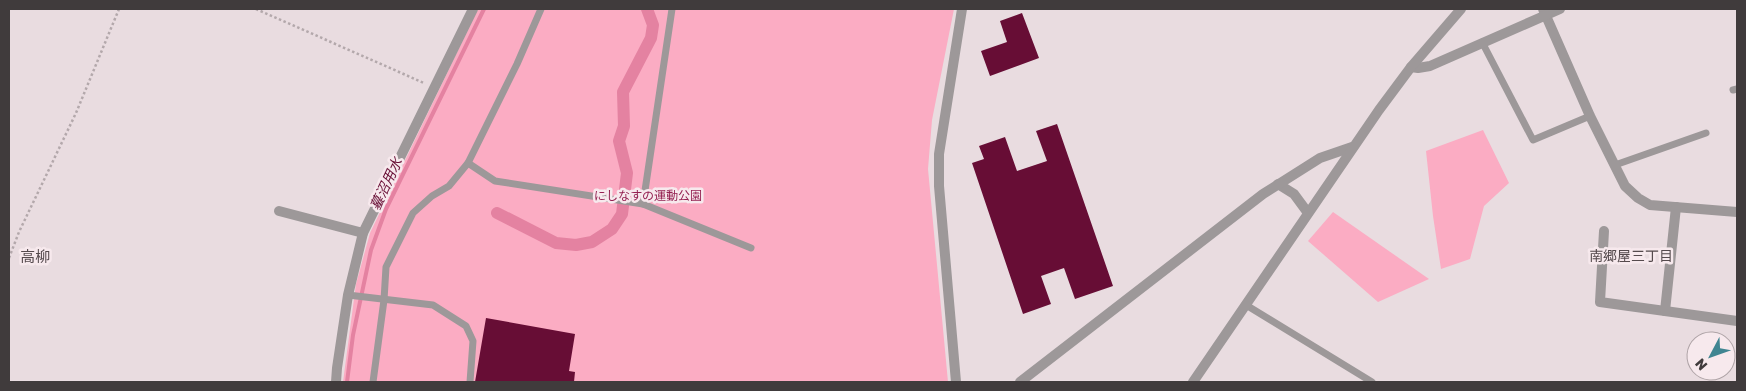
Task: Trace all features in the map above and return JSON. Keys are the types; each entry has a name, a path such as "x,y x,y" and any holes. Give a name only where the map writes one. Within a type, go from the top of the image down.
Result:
{"street":[{"path":"336,382 348,295 363,233 473,9"},
{"path":"956,382 939,186 939,154 962,9"},
{"path":"1193,382 1352,147 1411,68 1460,9"},
{"path":"1411,68 1430,66 1544,12 1560,9"},
{"path":"1544,12 1590,116 1625,186 1638,198 1650,205 1737,212"},
{"path":"1020,382 1278,184 1320,158 1352,147"},
{"path":"1278,184 1294,194 1308,213"},
{"path":"1665,311 1676,207"},
{"path":"279,211 363,233"},
{"path":"1604,231 1600,302 1737,321"}],"lane":[{"path":"373,382 384,300 386,267 413,213 432,196 449,186 468,163 517,64 541,9"},
{"path":"643,204 672,9"},
{"path":"1482,42 1533,140 1590,116"},
{"path":"1615,165 1706,132"},
{"path":"468,163 495,181 643,204 751,248"},
{"path":"348,295 433,305 466,326 473,341 470,382"},
{"path":"1246,305 1372,382"}],"path":[{"path":"9,258 19,232 76,113 119,9"},
{"path":"256,9 435,88"}],"green space":[{"name":"にしなすの運動公園","path":"478,9 954,9 932,120 928,169 948,382 343,382 356,284 370,233"},
{"path":"1483,130 1509,183 1484,206 1470,259 1441,269 1426,151"},
{"path":"1333,212 1429,279 1378,302 1308,241"}],"building":[{"path":"1022,13 1039,58 990,76 981,51 1007,42 1000,21"},
{"path":"1057,124 1113,286 1075,299 1064,268 1041,276 1051,304 1023,314 972,163 984,159 979,146 1005,137 1017,171 1047,161 1036,131"},
{"path":"486,318 575,334 569,371 575,372 574,382 475,382"}],"waterway":[{"name":"蟇沼用水","path":"347,382 353,335 371,250 386,209 484,9"},
{"path":"497,213 556,243 576,245 592,242 612,229 622,214 627,173 619,141 624,126 623,92 651,38 653,25 647,9"}],"district":[{"name":"南郷屋三丁目","path":"1631,256"},
{"name":"高柳","path":"35,257"}]}
